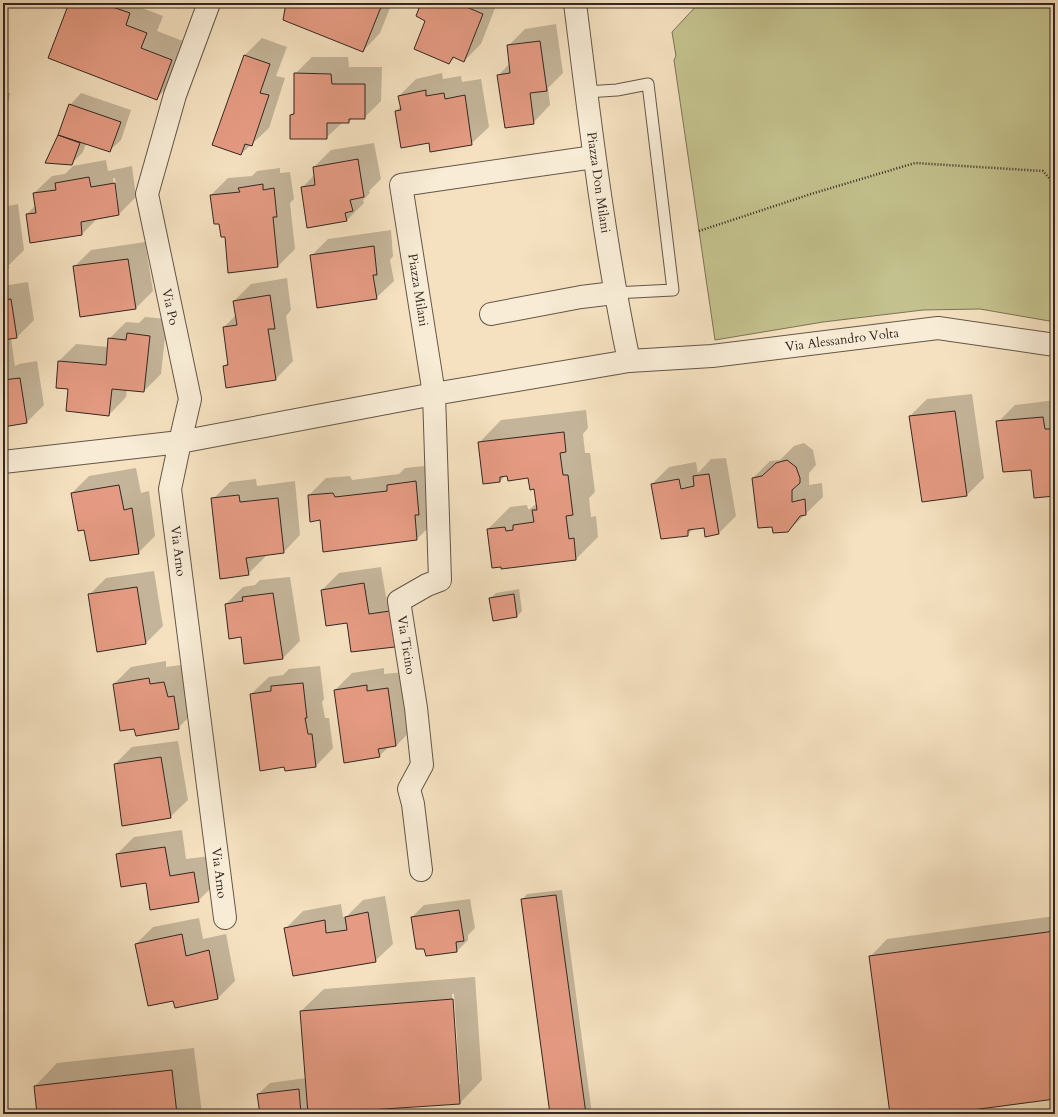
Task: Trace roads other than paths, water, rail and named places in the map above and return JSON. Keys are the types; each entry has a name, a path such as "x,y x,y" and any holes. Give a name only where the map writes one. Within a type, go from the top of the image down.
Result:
{"street":[{"name":"Via Po","path":"180,442 190,399 147,194 175,95 209,3"},
{"name":"Piazza Don Milani","path":"575,3 594,158 614,293 629,361"},
{"name":"Piazza Milani","path":"434,394 401,185 594,158"},
{"path":"491,314 581,297 614,293"},
{"name":"Via Alessandro Volta","path":"629,361 712,356 938,328 1055,345"},
{"path":"3,462 180,442 434,394 629,361"},
{"name":"Via Ticino","path":"421,870 413,804 409,789 422,765 416,708 399,601 440,580 434,394"},
{"name":"Via Arno","path":"180,442 170,490 225,918"}],"lane":[{"path":"586,92 617,90 648,84 673,290 614,293"}]}
